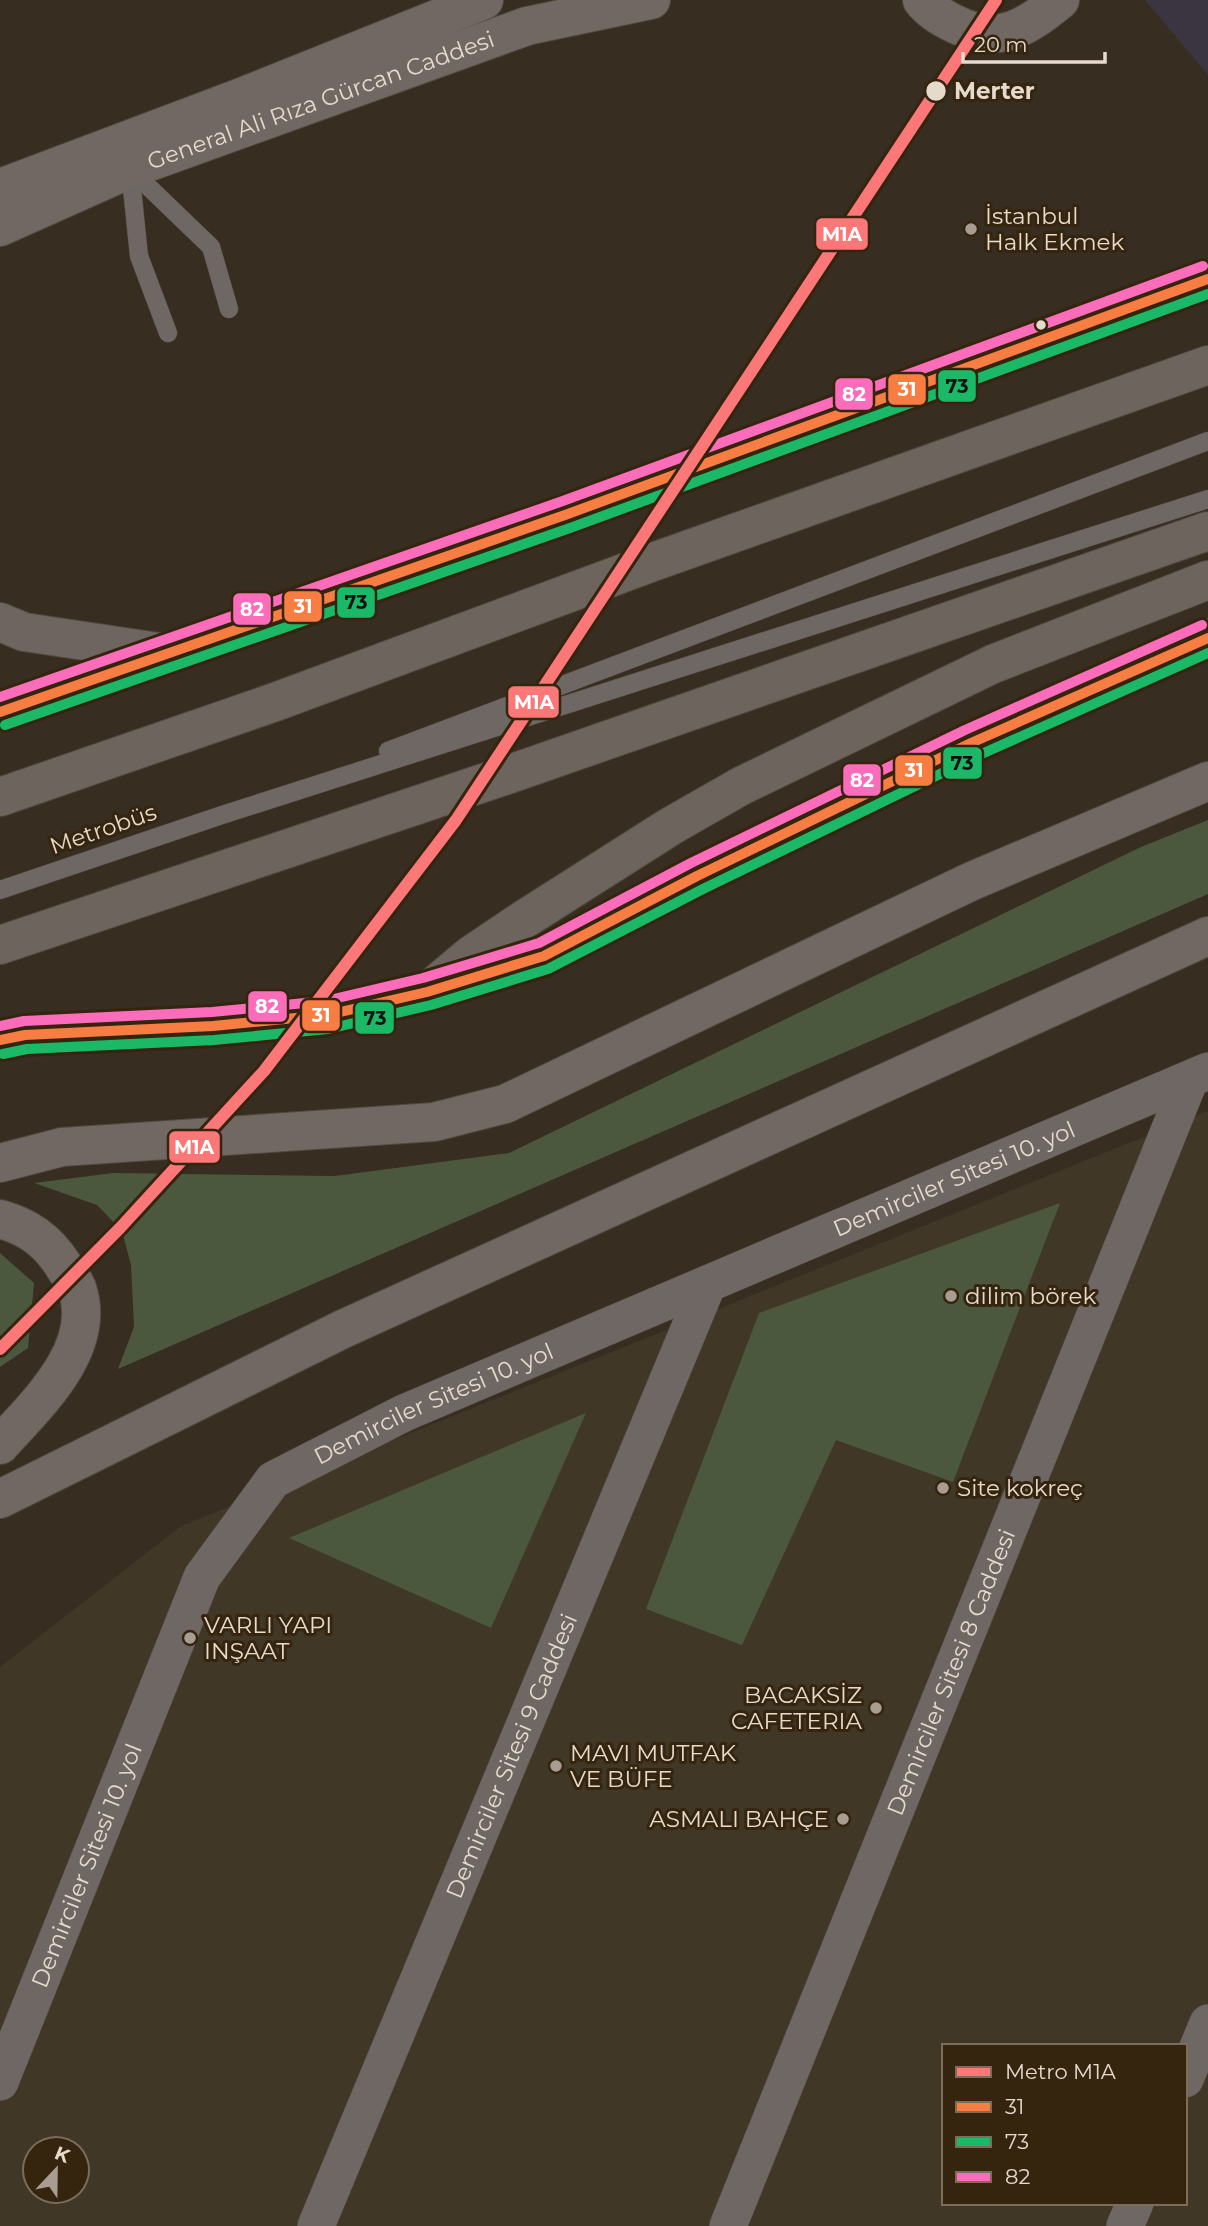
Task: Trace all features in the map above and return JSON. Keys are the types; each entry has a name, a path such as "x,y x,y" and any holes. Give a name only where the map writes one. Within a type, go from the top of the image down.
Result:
{"highway":[{"path":"0,797 275,702 639,567 1208,365"},
{"path":"0,945 507,775 1208,531"},
{"path":"427,992 471,955 513,927 741,786 993,664 1208,580"}],"main road":[{"name":"General Ali Rıza Gürcan Caddesi","path":"0,188 349,55 484,0"},
{"name":"General Ali Rıza Gürcan Caddesi","path":"0,227 130,169 527,26 651,0"},
{"path":"922,0 947,21 978,35 1006,34 1060,0"},
{"path":"0,712 565,515 1208,279"},
{"path":"0,622 24,632 163,653"},
{"path":"0,1040 25,1035 213,1026 327,1015 427,992 544,956 697,876 971,743 1185,645 1208,638"},
{"path":"0,1163 62,1147 434,1122 505,1104 972,881 1208,781"},
{"path":"0,1499 343,1329 1208,936"},
{"path":"0,1219 21,1225 51,1246 77,1288 81,1320 68,1362 41,1399 0,1445"}],"street":[{"name":"Demirciler Sitesi 10. yol","path":"0,2082 202,1577 273,1480 404,1413 1199,1075"},
{"name":"Demirciler Sitesi 8 Caddesi","path":"728,2226 1199,1075"},
{"name":"Demirciler Sitesi 9 Caddesi","path":"316,2226 707,1286"},
{"path":"1187,2074 1208,2023"},
{"path":"1125,2226 1134,2205"}],"lane":[{"path":"130,169 211,247 229,309"},
{"path":"130,169 139,256 168,333"},
{"path":"222,815 644,652 1208,441"},
{"path":"222,815 1208,499"},
{"name":"Metrobüs","path":"0,890 222,815"}],"shaded area":[{"path":"1145,0 1208,0 1208,75"},
{"path":"1208,1111 1208,2226 0,2226 0,1667 181,1526"}],"green space":[{"path":"1208,820 1208,894 118,1369 134,1327 131,1265 122,1231 97,1205 34,1183 113,1173 335,1176 509,1153 1141,847"},
{"path":"1060,1203 953,1482 836,1440 742,1645 646,1609 759,1313"},
{"path":"0,1253 34,1283 28,1348 0,1367"},
{"path":"586,1413 491,1628 289,1538"}],"metro line":[{"name":"M1A","path":"0,1349 120,1228 264,1071 456,820 996,0"}],"transit line":[{"name":"82","path":"0,697 560,502 1203,266"},
{"name":"31","path":"0,712 565,515 1208,279"},
{"name":"73","path":"5,725 570,528 1208,294"},
{"name":"82","path":"0,1026 24,1021 212,1012 325,1001 423,978 539,943 691,863 965,730 1202,625"},
{"name":"31","path":"0,1040 25,1035 213,1026 327,1015 427,992 544,956 697,876 971,743 1208,638"},
{"name":"73","path":"3,1054 27,1049 214,1040 328,1029 431,1005 548,969 703,889 977,756 1208,653"}],"place":[{"name":"Merter","path":"936,91"},
{"name":"İstanbul Halk Ekmek","path":"971,229"},
{"name":"dilim börek","path":"951,1296"},
{"name":"Site kokreç","path":"943,1488"},
{"name":"VARLI YAPI INŞAAT","path":"190,1638"},
{"name":"BACAKSİZ CAFETERIA","path":"876,1708"},
{"name":"MAVI MUTFAK VE BÜFE","path":"556,1766"},
{"name":"ASMALI BAHÇE","path":"843,1819"}]}
